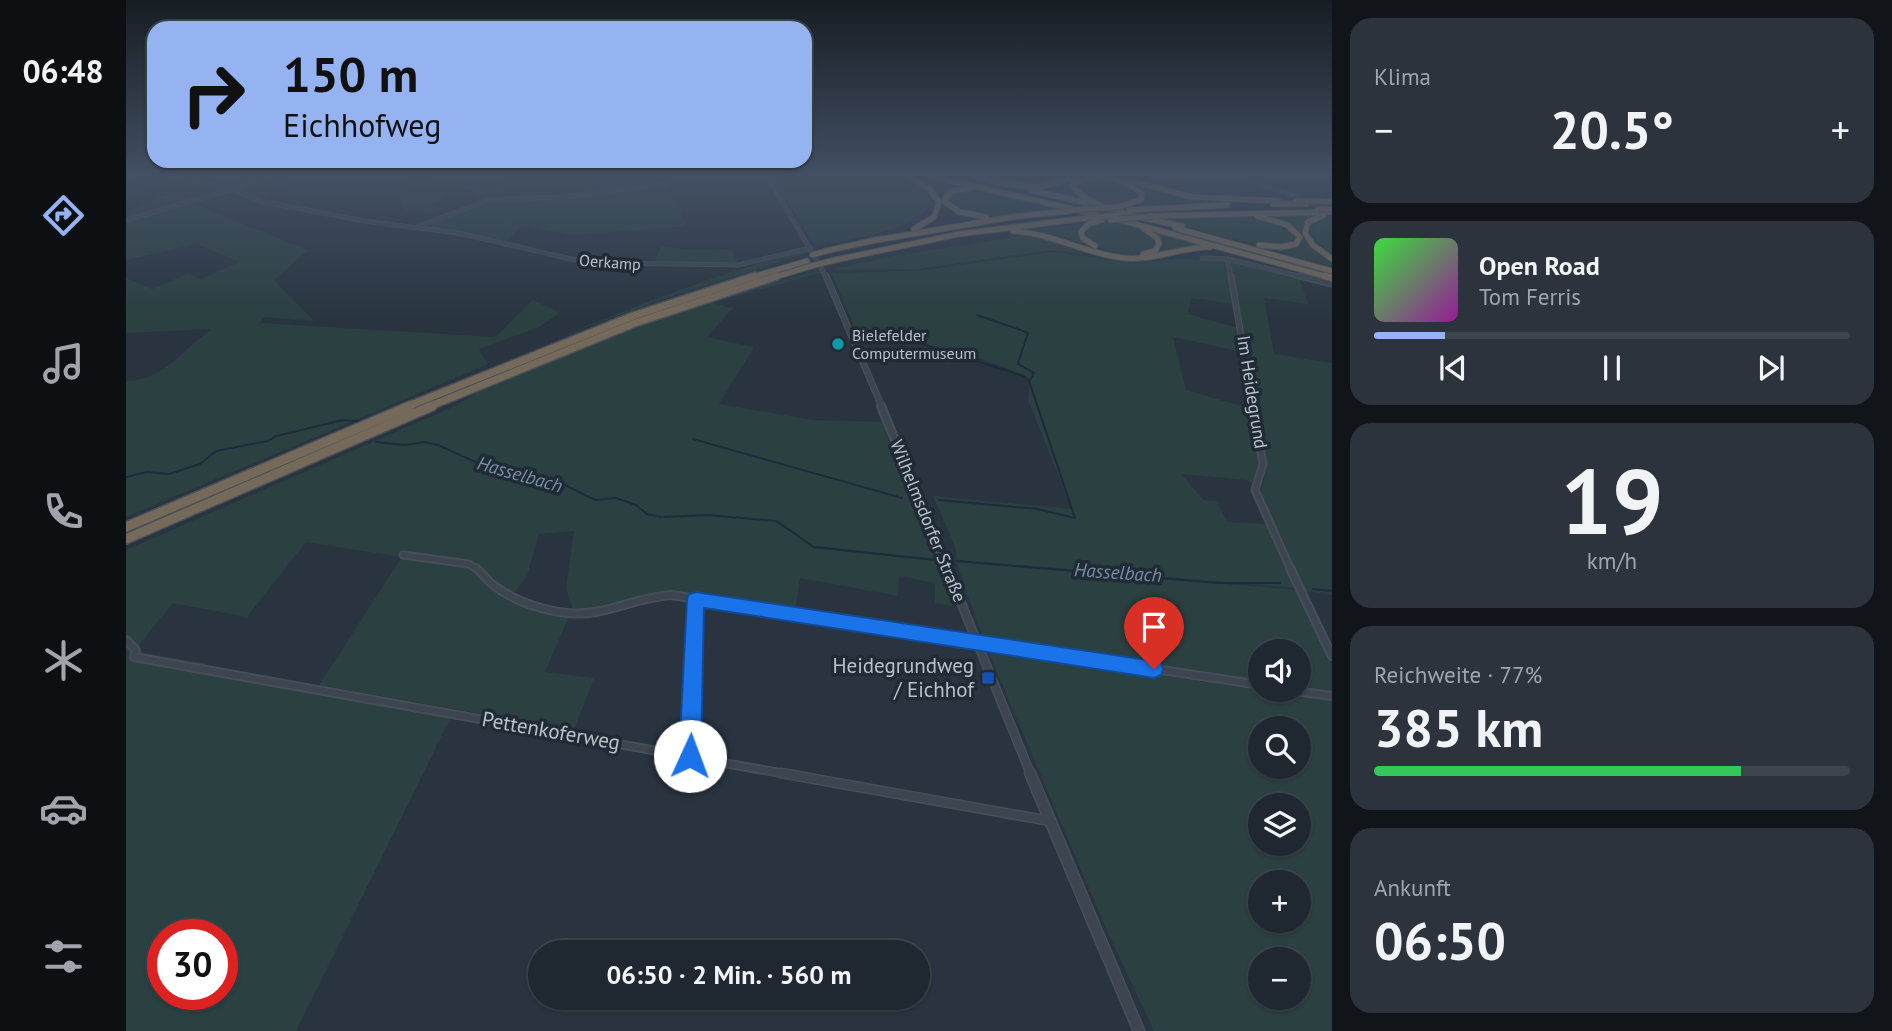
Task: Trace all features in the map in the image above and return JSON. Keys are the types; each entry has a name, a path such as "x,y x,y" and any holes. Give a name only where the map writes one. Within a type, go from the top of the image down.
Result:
{"highway":[{"path":"127,536 558,344 704,290 830,255 927,222"},
{"path":"877,240 982,222"},
{"path":"127,536 610,331 705,297 830,255 972,227 1011,222"},
{"path":"870,251 996,229 1063,222"},
{"path":"830,255 1074,222"},
{"path":"1093,222 1081,232 1083,238 1097,247 1131,255 1150,253 1159,246 1157,238 1149,232 1117,222"},
{"path":"1119,222 1332,273"},
{"path":"1141,222 1332,273"},
{"path":"1152,222 1332,273"},
{"path":"1169,222 1228,238 1332,273"},
{"path":"1228,238 1281,247 1296,244 1300,237 1294,230 1279,222"},
{"path":"1310,222 1304,230 1313,245 1332,259"},
{"path":"1004,232 1048,234 1105,254 1128,258 1156,257 1186,248 1205,247 1254,256"}],"street":[{"name":"Oerkamp","path":"382,222 458,233 571,259 608,263 738,265 811,248"},
{"path":"416,228 431,222"},
{"name":"Wilhelmsdorfer Straße","path":"795,222 834,289 1050,821 1139,1031"},
{"path":"1202,258 1228,259 1332,284"},
{"name":"Im Heidegrund","path":"1228,259 1264,464 1255,490 1257,498 1332,656"},
{"path":"403,555 469,564 478,568 496,587 569,614 582,614 661,596 696,599 1248,683"},
{"path":"690,756 696,599"},
{"name":"Pettenkoferweg","path":"126,640 136,650 130,656"},
{"name":"Pettenkoferweg","path":"130,656 1050,821"},
{"path":"1311,693 1332,696"}],"green space":[{"path":"126,222 238,222 308,250 274,280 314,321 265,317 259,323 495,337 533,300 560,313 539,327 479,349 488,364 126,517 126,381 140,380 162,370 212,329 126,333 126,278 152,289 187,274 201,279 239,262 197,244 126,260"},
{"path":"434,222 685,222 687,226 576,235 521,226 505,243 422,227"},
{"path":"800,222 909,222 866,236 816,246"},
{"path":"1122,222 1141,229 1153,237 1155,248 1138,254 1107,250 1090,241 1084,234 1092,224"},
{"path":"1172,222 1275,222 1288,228 1297,239 1286,244 1270,245 1208,233"},
{"path":"1279,222 1306,222 1301,230 1309,243 1332,261 1332,267 1263,247 1300,245 1303,239 1294,228"},
{"path":"1316,222 1332,222 1332,256 1313,238 1310,229"},
{"path":"1081,224 1079,234 1084,242 1094,248 1059,236 1027,230"},
{"path":"1145,227 1212,246 1152,256 1132,257 1109,253 1140,255 1162,248 1161,240"},
{"path":"1022,236 1048,238 1093,254 1052,250 917,269 831,270 893,256"},
{"path":"661,246 689,250 731,249 738,263 654,263"},
{"path":"804,251 811,252 673,296 562,336 712,279"},
{"path":"1053,252 1136,263 1180,259 1226,261 1234,304 1191,298 1188,314 1238,328 1242,352 1173,337 1186,390 1252,409 1260,466 1252,483 1246,480 1182,474 1203,500 1216,501 1228,522 1265,524 1298,588 957,560 955,546 933,496 1072,509 1028,400 1030,381 1019,373 975,357 855,328 832,273 918,271"},
{"path":"1231,262 1299,278 1308,304 1264,298 1274,354 1332,363 1332,595 1305,591 1260,496 1267,467"},
{"path":"821,270 823,272 712,303 733,308 707,337 754,347 719,404 813,420 882,422 907,495 935,559 813,546 780,521 772,520 780,522 813,548 935,560 953,606 935,603 935,583 899,576 898,596 800,578 795,612 669,593 574,612 566,588 574,531 539,534 527,576 514,593 494,583 474,563 433,556 427,559 470,566 495,590 569,616 545,672 594,678 574,730 319,685 402,557 306,542 247,617 173,603 134,651 207,664 201,672 451,717 296,1031 126,1031 126,550 455,406 478,392 665,316 735,292"},
{"path":"956,562 1299,590 1332,664 1332,692 1311,689 1311,639 1248,639 1248,679 984,640"},
{"path":"987,649 1248,688 1248,702 1311,702 1311,698 1332,701 1332,1031 1154,1031 1108,933"}],"waterway":[{"path":"977,315 1021,330"},
{"path":"857,329 916,342 1024,376 1029,381 1075,518 1037,509 939,500"},
{"path":"1018,363 1028,333 1023,331"},
{"path":"1018,364 1034,373 1030,380"},
{"name":"Hasselbach","path":"126,477 147,472 169,474 200,464 216,451 268,441 276,436 343,420 357,421"},
{"path":"693,439 902,498"},
{"name":"Hasselbach","path":"376,442 405,445 425,442 438,445 493,470 522,472 559,482 595,500 616,498 636,505 647,514 661,517"},
{"name":"Hasselbach","path":"664,517 708,515 776,521 814,547 935,560"},
{"name":"Hasselbach","path":"956,561 1218,583 1280,583"},
{"name":"Hasselbach","path":"1313,589 1332,591"}],"place":[{"name":"Bielefelder Computermuseum","path":"838,344"},
{"name":"Heidegrundweg / Eichhof","path":"988,678"}],"route":[{"path":"690,756 696,599 1154,669"}]}
